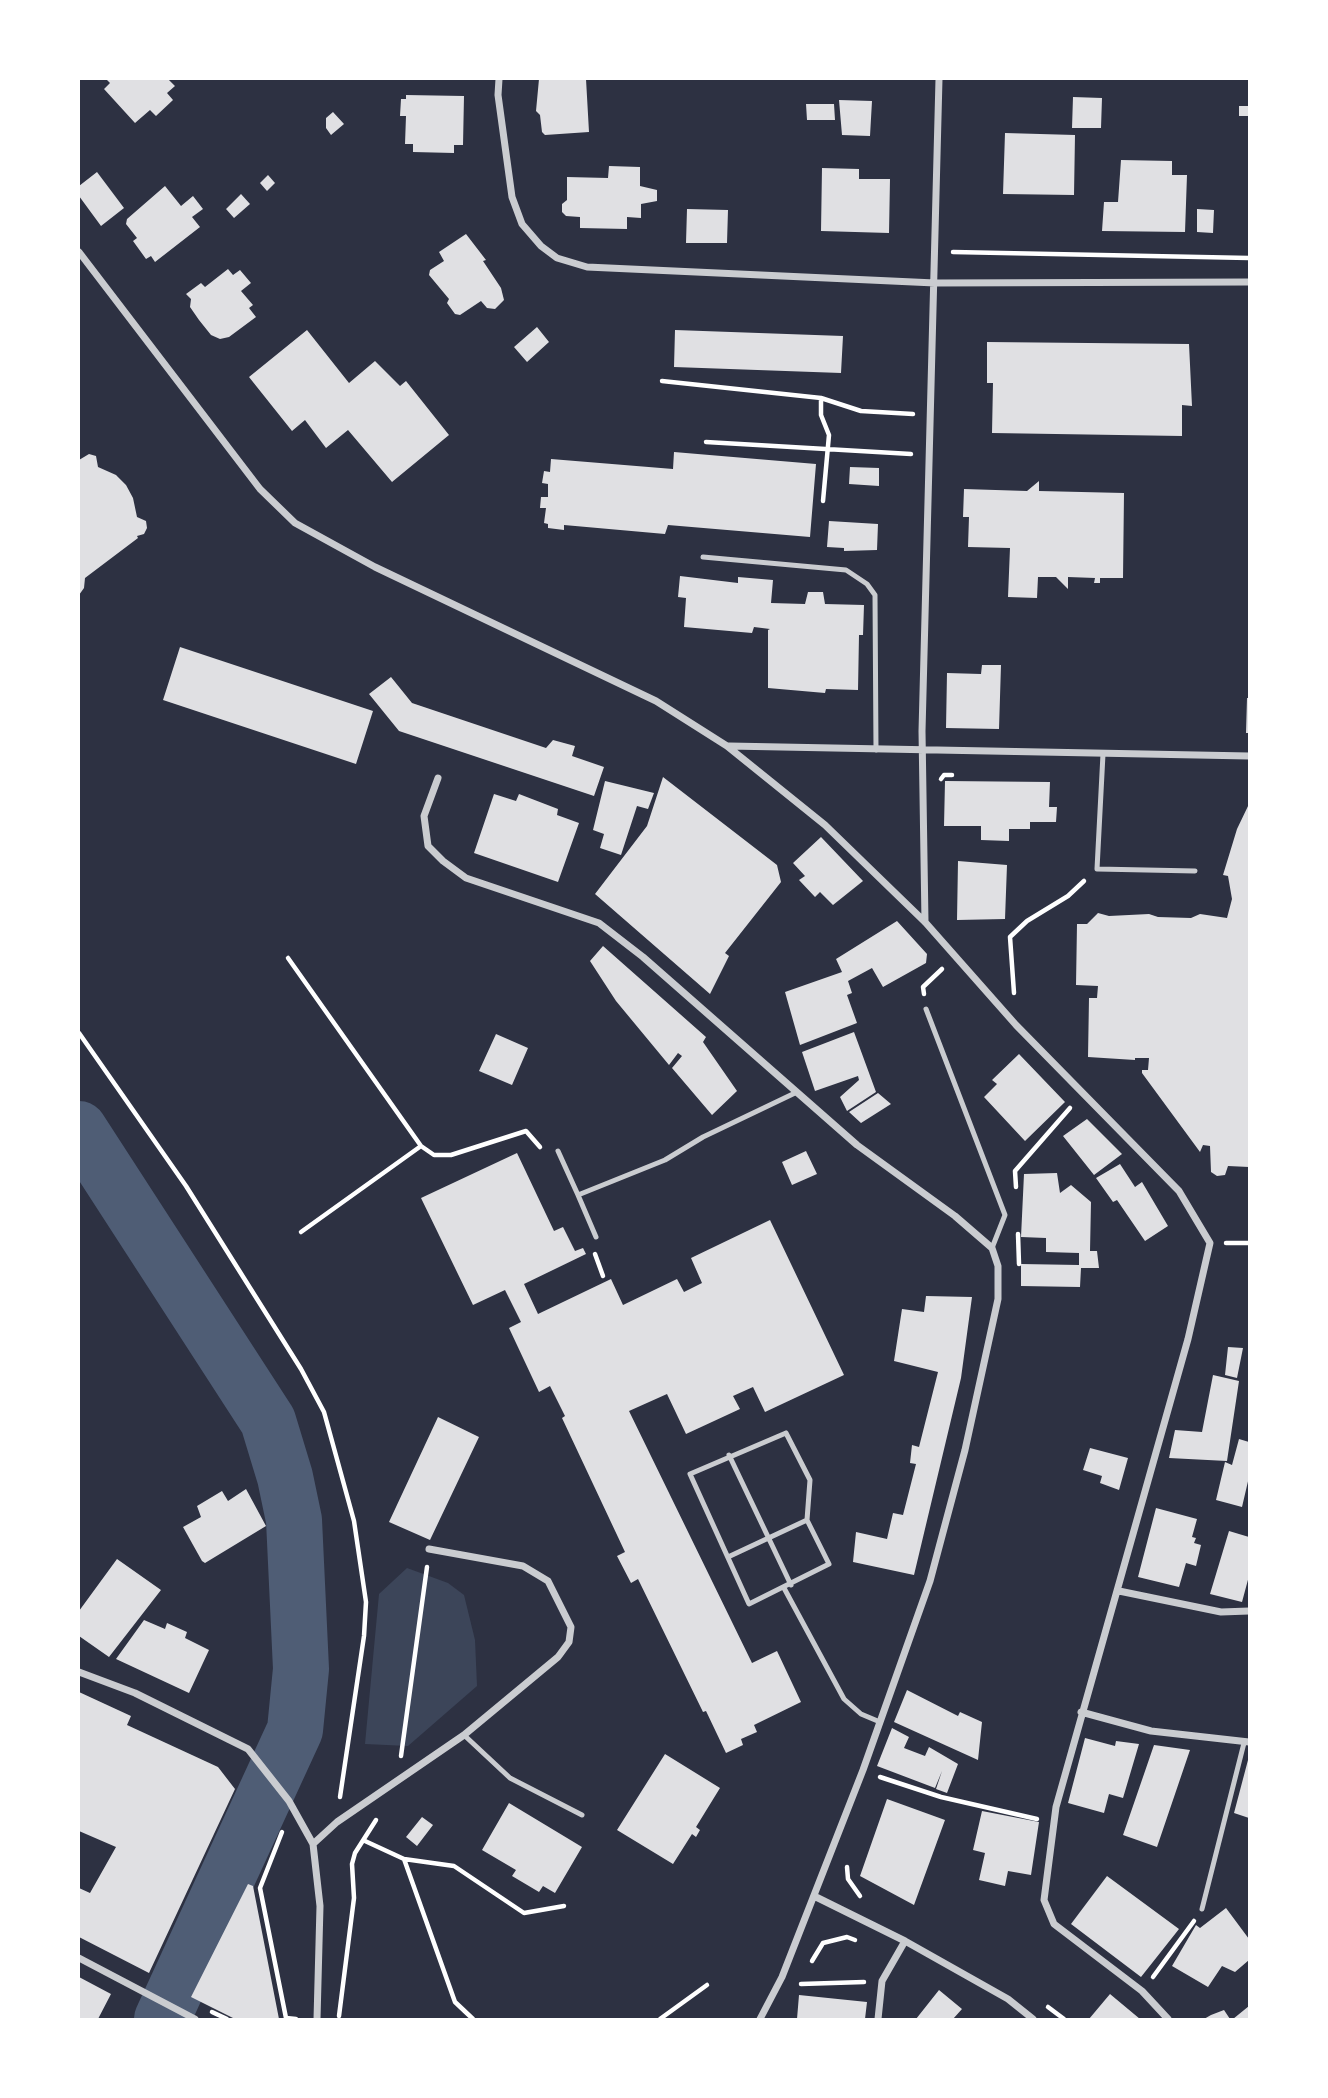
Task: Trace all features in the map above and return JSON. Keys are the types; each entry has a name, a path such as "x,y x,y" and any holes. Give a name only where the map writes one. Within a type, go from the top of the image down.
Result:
{"street":[{"path":"499,79 498,95 512,197 522,224 541,246 557,258 587,267 934,283 1249,282"},
{"path":"925,922 922,752 939,79"},
{"path":"79,252 260,489 295,523 375,567 656,701 727,746 825,825 925,922 1016,1025 1179,1191 1210,1243 1188,1339 1119,1591 1081,1712 1053,1822 1044,1900 1054,1924 1142,1991 1168,2019"},
{"path":"727,746 922,752 1249,756"},
{"path":"438,778 424,817 428,846 443,861 466,878 599,923 643,957 857,1145 955,1216 992,1248 998,1266 998,1299 965,1450 930,1581 863,1770 782,1977 761,2019"},
{"path":"313,1844 337,1822 397,1784 464,1735 558,1657 569,1642 571,1627 548,1581 523,1566 429,1549"},
{"path":"1119,1591 1222,1612 1249,1611"},
{"path":"79,1672 135,1693 248,1749 289,1801 313,1844 320,1906 317,2019"},
{"path":"1081,1712 1151,1731 1247,1743"},
{"path":"814,1896 905,1941 1008,1999 1034,2019"},
{"path":"878,2019 882,1981 905,1941"},
{"path":"79,1958 192,2018"}],"lane":[{"path":"703,557 846,570 867,584 875,595 876,750"},
{"path":"1103,754 1097,869 1195,871"},
{"path":"926,1009 1006,1215 992,1248"},
{"path":"578,1195 665,1160 703,1138 795,1093"},
{"path":"558,1151 596,1237"},
{"path":"786,1433 810,1480 807,1520 829,1564 750,1604 690,1474 729,1455 786,1433"},
{"path":"729,1455 791,1585"},
{"path":"728,1557 807,1520"},
{"path":"784,1588 844,1699 861,1714 880,1722"},
{"path":"464,1735 510,1778 582,1815"},
{"path":"1202,1909 1247,1743"}],"path":[{"path":"952,252 1249,258"},
{"path":"662,381 821,398 861,411 931,415"},
{"path":"821,398 821,415 830,435 823,501"},
{"path":"706,442 930,455"},
{"path":"941,789 942,778 952,775"},
{"path":"1016,1025 1010,937 1027,921 1068,896 1097,869"},
{"path":"926,1009 923,987 955,956"},
{"path":"288,958 421,1146 434,1155 451,1156 526,1131 544,1154 558,1151"},
{"path":"79,1032 186,1186 301,1369 324,1412 354,1521 366,1602 364,1636 337,1822"},
{"path":"1015,1171 1082,1094"},
{"path":"300,1232 421,1146"},
{"path":"338,2019 354,1898 352,1864 355,1853 365,1841 382,1809 395,1799 429,1549"},
{"path":"863,1770 941,1797 1053,1822"},
{"path":"282,1832 260,1880 260,1888 286,2018 296,2018"},
{"path":"365,1841 404,1859 454,1866 524,1913 564,1906"},
{"path":"404,1859 455,2001 470,2018"},
{"path":"847,1861 848,1879 854,1889 863,1899 875,1904 859,1942 847,1937 822,1943 801,1984 882,1981"},
{"path":"1142,1991 1202,1909"},
{"path":"660,2019 707,1985"}],"shaded area":[{"path":"407,1568 448,1583 464,1595 475,1640 477,1686 408,1746 365,1744 379,1594"}],"building":[{"path":"106,79 168,79 175,86 167,93 173,100 156,116 150,110 135,123 104,89 110,83"},
{"path":"539,79 586,79 589,132 545,135 542,132 540,115 536,111"},
{"path":"406,95 464,96 463,145 454,145 454,153 413,152 413,144 405,144 406,116 400,116 401,99 406,99"},
{"path":"1073,97 1102,98 1101,128 1072,128"},
{"path":"839,100 872,101 870,136 842,135"},
{"path":"806,104 834,104 835,120 807,120"},
{"path":"1239,106 1249,106 1249,116 1239,116"},
{"path":"333,112 344,124 331,135 326,128 326,118"},
{"path":"1005,133 1075,135 1074,195 1003,194"},
{"path":"1121,160 1172,161 1172,175 1187,175 1185,232 1102,231 1104,202 1118,202"},
{"path":"609,166 640,167 640,186 657,190 657,201 641,204 641,218 627,217 627,229 580,228 580,217 566,216 562,212 562,204 567,200 567,177 608,178"},
{"path":"822,168 859,169 859,179 890,179 889,233 821,231"},
{"path":"97,172 124,208 101,226 79,196 79,186"},
{"path":"268,175 275,183 267,191 260,183"},
{"path":"165,186 181,206 193,196 203,209 192,217 200,227 155,262 151,256 146,259 133,241 137,238 126,224 127,219"},
{"path":"241,194 250,204 234,218 226,209"},
{"path":"687,209 728,210 727,243 686,243"},
{"path":"1197,209 1214,210 1213,233 1197,232"},
{"path":"466,234 486,260 483,261 501,288 504,300 495,309 487,308 481,301 460,315 455,314 447,303 449,299 429,275 430,270 444,261 439,252"},
{"path":"228,269 233,275 240,270 251,283 241,291 253,305 249,308 256,317 229,337 220,339 211,335 199,320 190,307 191,299 186,294 201,283 205,287"},
{"path":"537,327 549,342 527,362 514,347"},
{"path":"307,330 349,383 375,361 400,386 406,381 449,435 392,482 348,430 326,448 305,420 292,431 249,377"},
{"path":"675,330 843,336 841,373 674,367"},
{"path":"987,342 1189,344 1192,406 1182,405 1182,436 992,433 993,383 987,383"},
{"path":"674,452 816,464 810,537 668,525 665,534 564,525 564,530 548,528 548,524 544,523 546,508 540,508 541,497 548,497 548,484 542,483 544,471 550,472 551,459 673,469"},
{"path":"89,454 96,456 98,467 116,475 126,485 133,498 137,517 146,521 147,528 144,534 137,536 138,538 85,578 84,588 79,595 79,460"},
{"path":"850,467 879,468 879,486 849,484"},
{"path":"1039,481 1039,491 1124,493 1123,578 1100,578 1100,583 1094,583 1095,578 1068,577 1068,589 1056,577 1038,577 1037,598 1008,597 1010,548 968,547 969,517 963,517 964,489 1027,491"},
{"path":"829,521 878,524 877,550 844,551 844,548 827,547"},
{"path":"680,576 738,583 738,577 773,580 771,603 805,604 808,592 823,592 825,604 864,605 863,635 859,635 858,690 826,689 825,693 768,688 770,629 754,627 752,633 684,627 686,598 678,597"},
{"path":"180,647 373,711 356,764 163,700"},
{"path":"982,665 1001,665 999,729 946,728 947,673 981,674"},
{"path":"391,677 412,703 546,748 553,740 575,746 572,756 604,767 594,796 399,731 369,694"},
{"path":"1249,698 1249,733 1246,733"},
{"path":"663,777 777,865 781,882 725,953 729,956 710,994 595,894 647,826"},
{"path":"605,781 654,793 648,809 637,806 621,855 600,848 604,834 593,830"},
{"path":"945,781 1050,782 1049,807 1057,807 1056,822 1030,822 1030,829 1009,829 1009,841 981,840 981,826 944,826"},
{"path":"494,794 516,801 519,794 558,809 557,815 579,823 558,882 474,853"},
{"path":"1249,804 1249,1167 1228,1166 1225,1175 1217,1176 1211,1172 1210,1146 1203,1145 1200,1152 1142,1073 1142,1070 1148,1070 1149,1058 1135,1060 1088,1057 1089,998 1097,998 1098,986 1076,985 1077,924 1087,924 1098,913 1109,916 1149,914 1158,917 1191,918 1200,914 1227,918 1232,899 1228,876 1223,875 1237,829"},
{"path":"821,837 863,881 833,905 820,892 815,897 799,880 805,876 793,863"},
{"path":"958,861 1007,865 1005,919 957,920"},
{"path":"897,921 927,954 926,963 883,987 872,968 848,981 852,993 847,995 857,1023 800,1045 785,992 842,972 836,959"},
{"path":"603,946 706,1037 703,1042 737,1091 712,1115 672,1068 682,1056 678,1053 669,1065 616,1001 590,961"},
{"path":"854,1032 876,1092 847,1111 840,1097 859,1080 858,1076 815,1091 802,1052"},
{"path":"496,1034 528,1048 512,1085 479,1071"},
{"path":"1019,1054 1065,1102 1025,1141 984,1097 997,1084 992,1080"},
{"path":"878,1093 891,1104 861,1123 849,1112"},
{"path":"1087,1119 1122,1154 1094,1175 1063,1136"},
{"path":"806,1151 817,1174 792,1185 782,1162"},
{"path":"517,1153 554,1231 563,1227 575,1251 583,1248 586,1254 524,1284 538,1314 611,1279 623,1305 677,1279 684,1292 702,1283 691,1258 770,1220 844,1375 765,1412 753,1387 733,1396 740,1409 686,1434 667,1394 629,1411 752,1663 777,1651 801,1702 754,1725 757,1732 741,1739 743,1745 726,1753 638,1579 631,1583 617,1556 625,1552 562,1418 565,1416 550,1386 539,1392 509,1328 521,1322 505,1290 473,1305 421,1198"},
{"path":"1120,1164 1135,1187 1142,1182 1168,1226 1145,1241 1117,1200 1113,1202 1096,1178"},
{"path":"1057,1173 1060,1193 1071,1185 1091,1202 1090,1251 1097,1251 1099,1268 1081,1268 1080,1287 1021,1286 1021,1264 1079,1265 1079,1253 1046,1252 1046,1238 1021,1237 1024,1174"},
{"path":"926,1296 972,1297 961,1378 914,1575 853,1562 856,1532 887,1539 893,1513 903,1515 916,1464 910,1463 912,1445 919,1447 938,1372 894,1361 902,1309 924,1312"},
{"path":"1228,1347 1243,1348 1237,1378 1225,1375"},
{"path":"1213,1375 1239,1381 1227,1461 1169,1458 1175,1430 1202,1432"},
{"path":"438,1417 479,1437 430,1540 389,1522"},
{"path":"1239,1439 1249,1442 1249,1477 1242,1507 1216,1500 1225,1462 1232,1465"},
{"path":"1090,1448 1128,1458 1119,1490 1100,1483 1102,1476 1083,1470"},
{"path":"246,1489 266,1526 205,1563 183,1527 201,1517 197,1506 222,1491 228,1501"},
{"path":"1156,1508 1197,1519 1192,1537 1196,1538 1194,1543 1201,1545 1196,1566 1186,1563 1179,1587 1138,1577"},
{"path":"1229,1531 1249,1537 1249,1576 1242,1602 1210,1594"},
{"path":"117,1559 161,1590 109,1657 79,1636 79,1611"},
{"path":"144,1620 165,1629 167,1623 187,1632 185,1638 209,1650 189,1693 116,1659"},
{"path":"907,1690 958,1716 960,1712 982,1722 978,1760 894,1722"},
{"path":"79,1692 131,1716 127,1725 218,1767 235,1789 149,1973 79,1937 79,1888 90,1893 116,1847 79,1831"},
{"path":"892,1728 909,1737 904,1748 925,1756 929,1747 958,1764 947,1793 936,1789 942,1771 935,1788 877,1766"},
{"path":"1085,1738 1115,1746 1116,1741 1139,1744 1123,1798 1109,1794 1104,1813 1068,1803"},
{"path":"1154,1745 1190,1750 1157,1847 1123,1835"},
{"path":"665,1754 720,1788 696,1827 700,1830 696,1837 692,1834 673,1864 617,1830"},
{"path":"1249,1760 1249,1818 1234,1813"},
{"path":"887,1799 945,1820 914,1905 860,1876"},
{"path":"509,1803 582,1847 555,1893 543,1886 539,1892 512,1876 516,1870 482,1850"},
{"path":"982,1811 1039,1822 1031,1875 1008,1871 1005,1886 979,1880 985,1853 973,1850"},
{"path":"422,1817 433,1825 417,1846 406,1837"},
{"path":"1107,1876 1179,1929 1141,1977 1071,1924"},
{"path":"248,1884 253,1886 279,2019 235,2019 191,1997"},
{"path":"1226,1908 1249,1939 1249,1960 1235,1972 1222,1966 1208,1987 1172,1966 1196,1925 1200,1928"},
{"path":"79,1977 111,1994 98,2019 79,2019"},
{"path":"939,1990 962,2009 953,2019 916,2019"},
{"path":"1110,1994 1140,2019 1089,2019"},
{"path":"799,1995 867,2002 865,2019 797,2019"},
{"path":"1249,2006 1249,2019 1233,2019"},
{"path":"1224,2010 1230,2019 1204,2019 1211,2015"}],"waterway":[{"path":"79,1129 268,1421 285,1477 294,1520 301,1669 295,1730 162,2019"}]}
